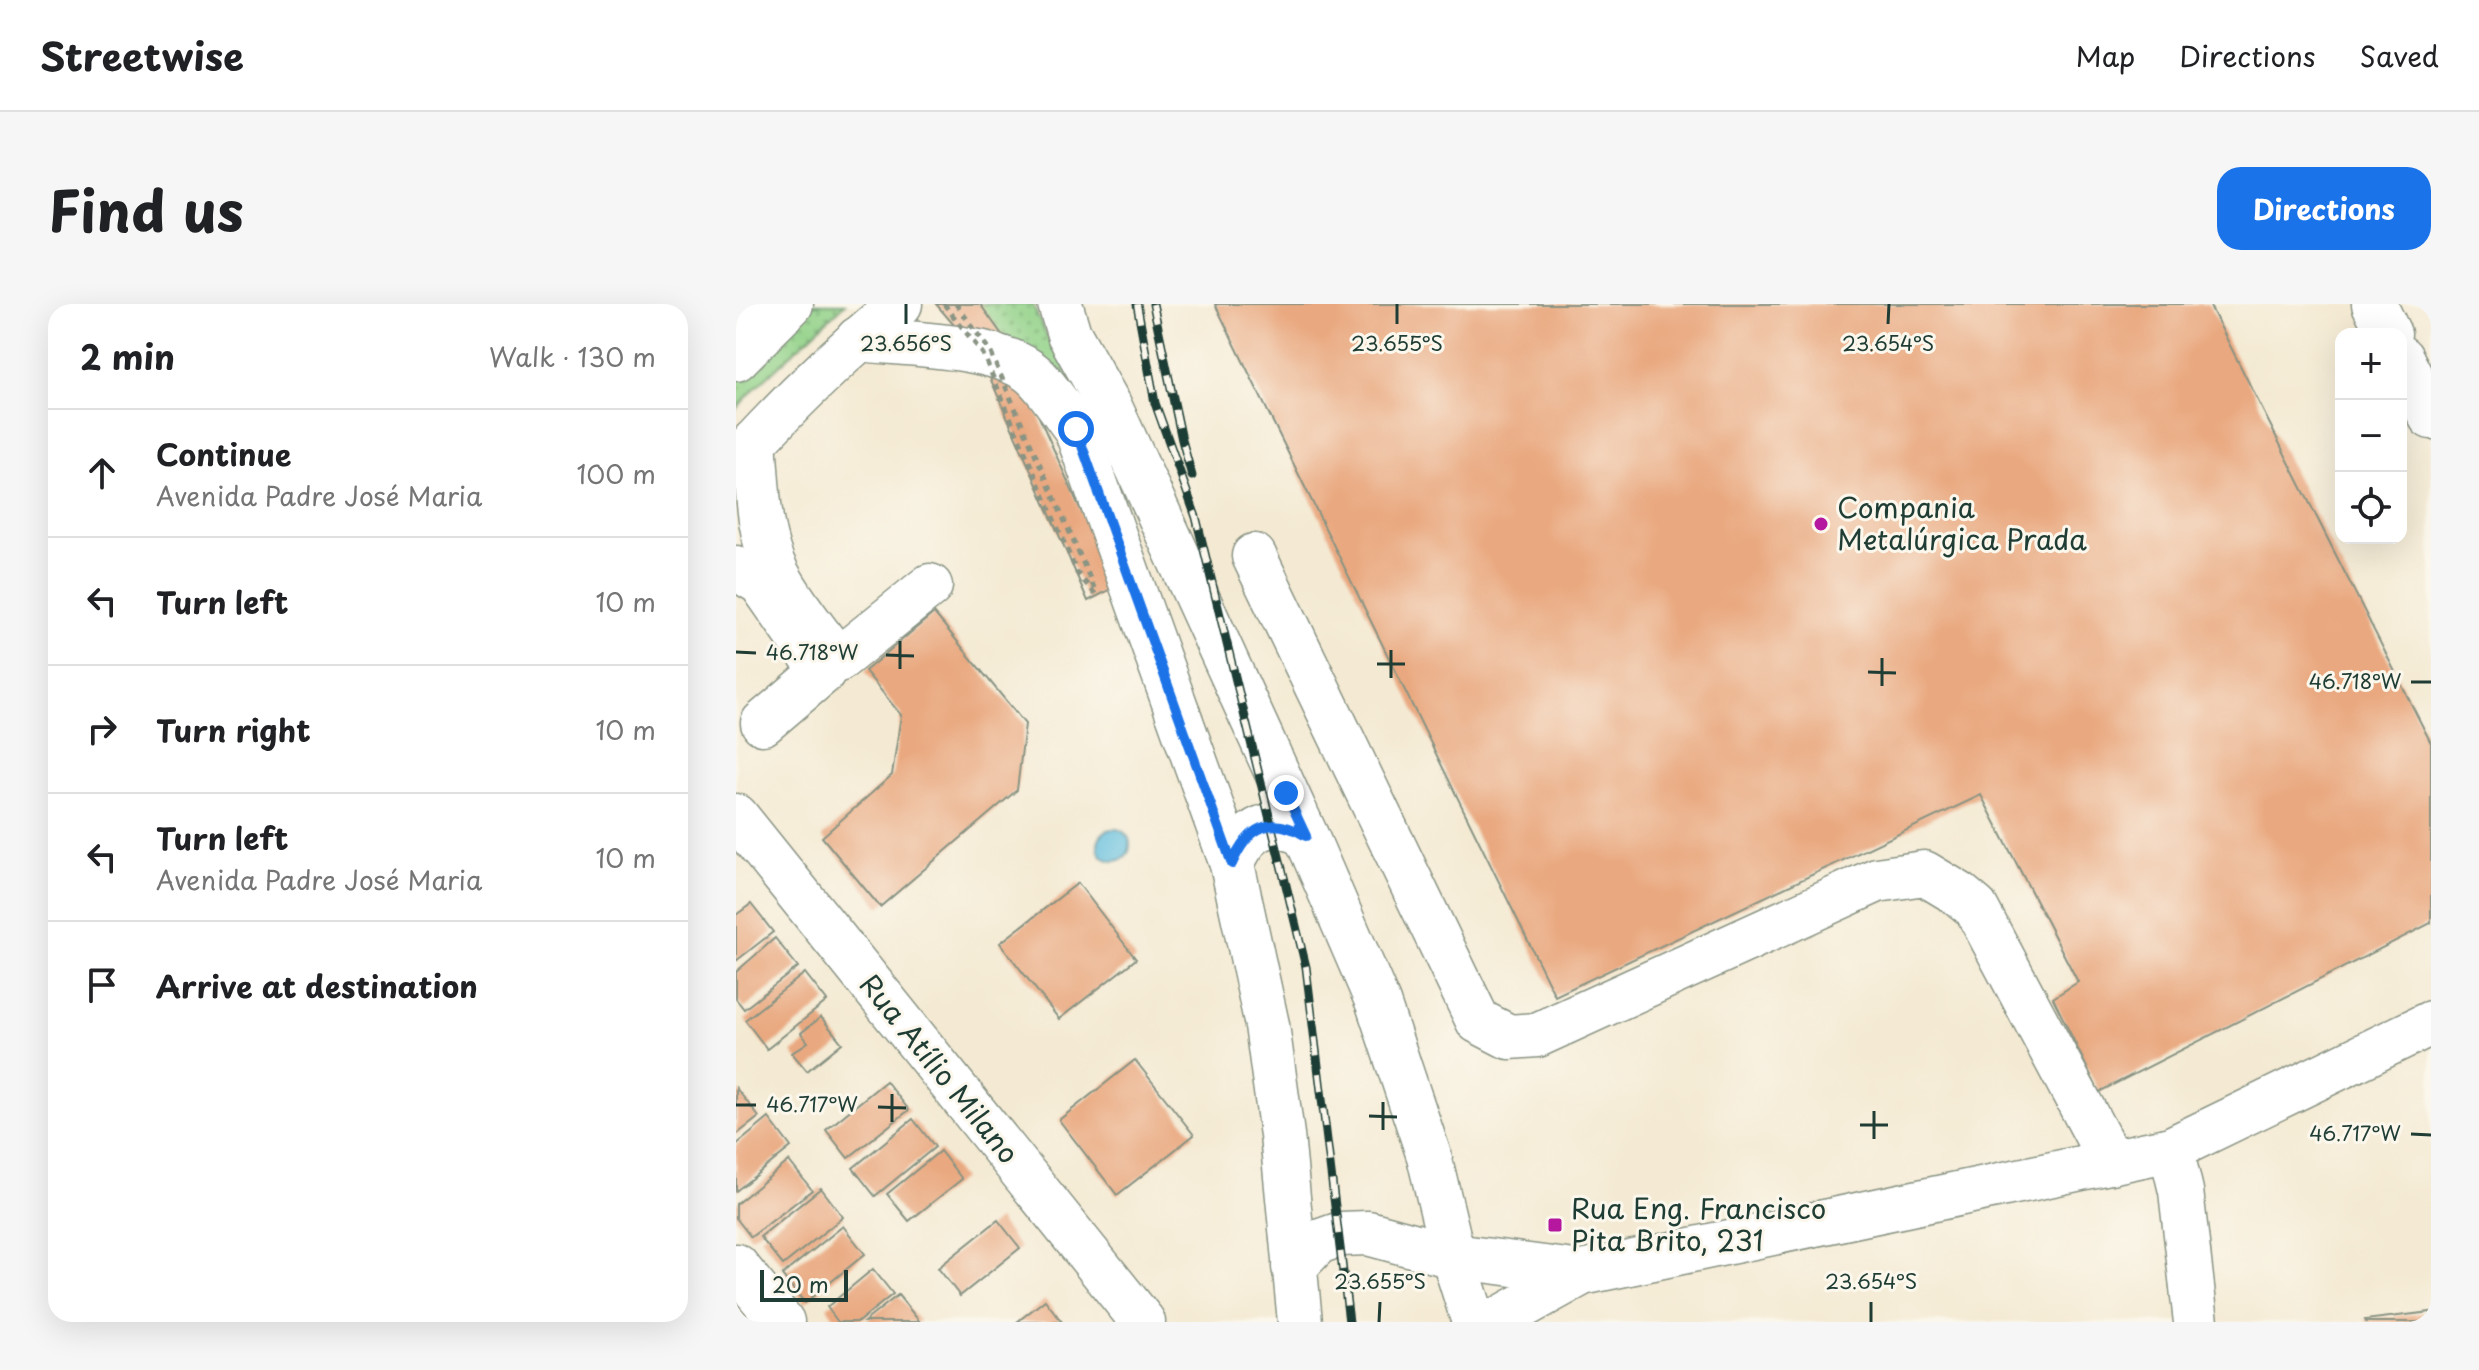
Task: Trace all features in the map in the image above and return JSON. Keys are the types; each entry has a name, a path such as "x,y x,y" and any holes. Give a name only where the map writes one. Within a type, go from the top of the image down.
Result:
{"main road":[{"path":"736,318 749,304"},
{"path":"736,359 791,304"},
{"path":"831,666 778,576 769,553 759,500 745,452 858,339 900,304"},
{"path":"1060,304 1069,334 1109,405 1306,836 1378,1003 1429,1156 1453,1256 1474,1322"},
{"path":"2374,304 2386,328"},
{"path":"858,339 943,347 1004,358 1031,372 1076,429 1232,864 1267,1025 1282,1135 1300,1322"},
{"path":"2407,370 2431,417"},
{"path":"1254,556 1478,1021 1509,1037 1537,1035 1877,880 1924,873 1976,908 2111,1162"},
{"path":"736,568 761,583 831,666"},
{"path":"763,723 930,586"},
{"name":"Rua Atílio Milano","path":"736,816 1143,1322"},
{"path":"1232,864 1248,836 1261,827 1278,825 1306,836"},
{"path":"1494,1322 1582,1273 2171,1149 2431,1023"},
{"path":"2171,1149 2181,1191 2196,1322"},
{"path":"1294,1267 1318,1242 1341,1234 1368,1233 1453,1256 1582,1273"},
{"path":"736,1266 782,1322"}],"path":[{"path":"944,304 983,354 1077,573 1097,596 990,351 956,304"}],"green space":[{"path":"795,304 845,304 736,409 736,363"},
{"path":"962,304 1033,304 1079,399 993,332"}],"water":[{"path":"1114,829 1125,834 1130,845 1125,856 1114,861 1103,856 1098,845 1103,834"}],"building":[{"path":"936,304 980,304 1003,336 1115,587 1088,601 984,364"},
{"name":"Compania Metalúrgica Prada","path":"1215,304 2209,304 2431,743 2431,923 2099,1092 2053,998 2078,982 1981,795 1555,996"},
{"path":"934,613 1025,724 1017,790 880,907 822,837 892,775 901,715 865,671"},
{"path":"1078,883 1136,959 1059,1019 1000,943"},
{"path":"751,904 773,932 736,961 736,915"},
{"path":"775,938 798,967 744,1009 736,999 736,972"},
{"path":"805,973 827,1001 767,1049 745,1020"},
{"path":"821,1017 842,1043 807,1071 792,1053 808,1042 801,1033"},
{"path":"1135,1060 1194,1135 1117,1195 1059,1120"},
{"path":"886,1081 909,1110 848,1158 826,1130"},
{"path":"736,1088 759,1117 736,1135"},
{"path":"769,1118 791,1147 736,1191 736,1145"},
{"path":"913,1119 935,1147 875,1196 853,1168"},
{"path":"940,1151 962,1179 909,1221 887,1194"},
{"path":"789,1161 812,1190 751,1237 736,1218 736,1204"},
{"path":"821,1188 843,1217 783,1265 760,1237"},
{"path":"998,1220 1020,1248 960,1296 938,1268"},
{"path":"843,1226 865,1254 805,1303 782,1275"},
{"path":"873,1269 893,1294 858,1322 838,1322 827,1307"},
{"path":"898,1295 920,1322 864,1322"},
{"path":"1045,1300 1062,1322 1017,1322"},
{"path":"2431,1312 2431,1322 2365,1320"}],"railway":[{"path":"1137,304 1155,403 1196,517 1306,967 1349,1322"},
{"path":"1153,304 1192,476"}],"place":[{"name":"Compania Metalúrgica Prada","path":"1821,524"},
{"name":"Rua Eng. Francisco Pita Brito, 231","path":"1555,1225"}],"route":[{"path":"1076,429 1232,864 1248,836 1261,827 1278,825 1306,836 1286,793"}]}
